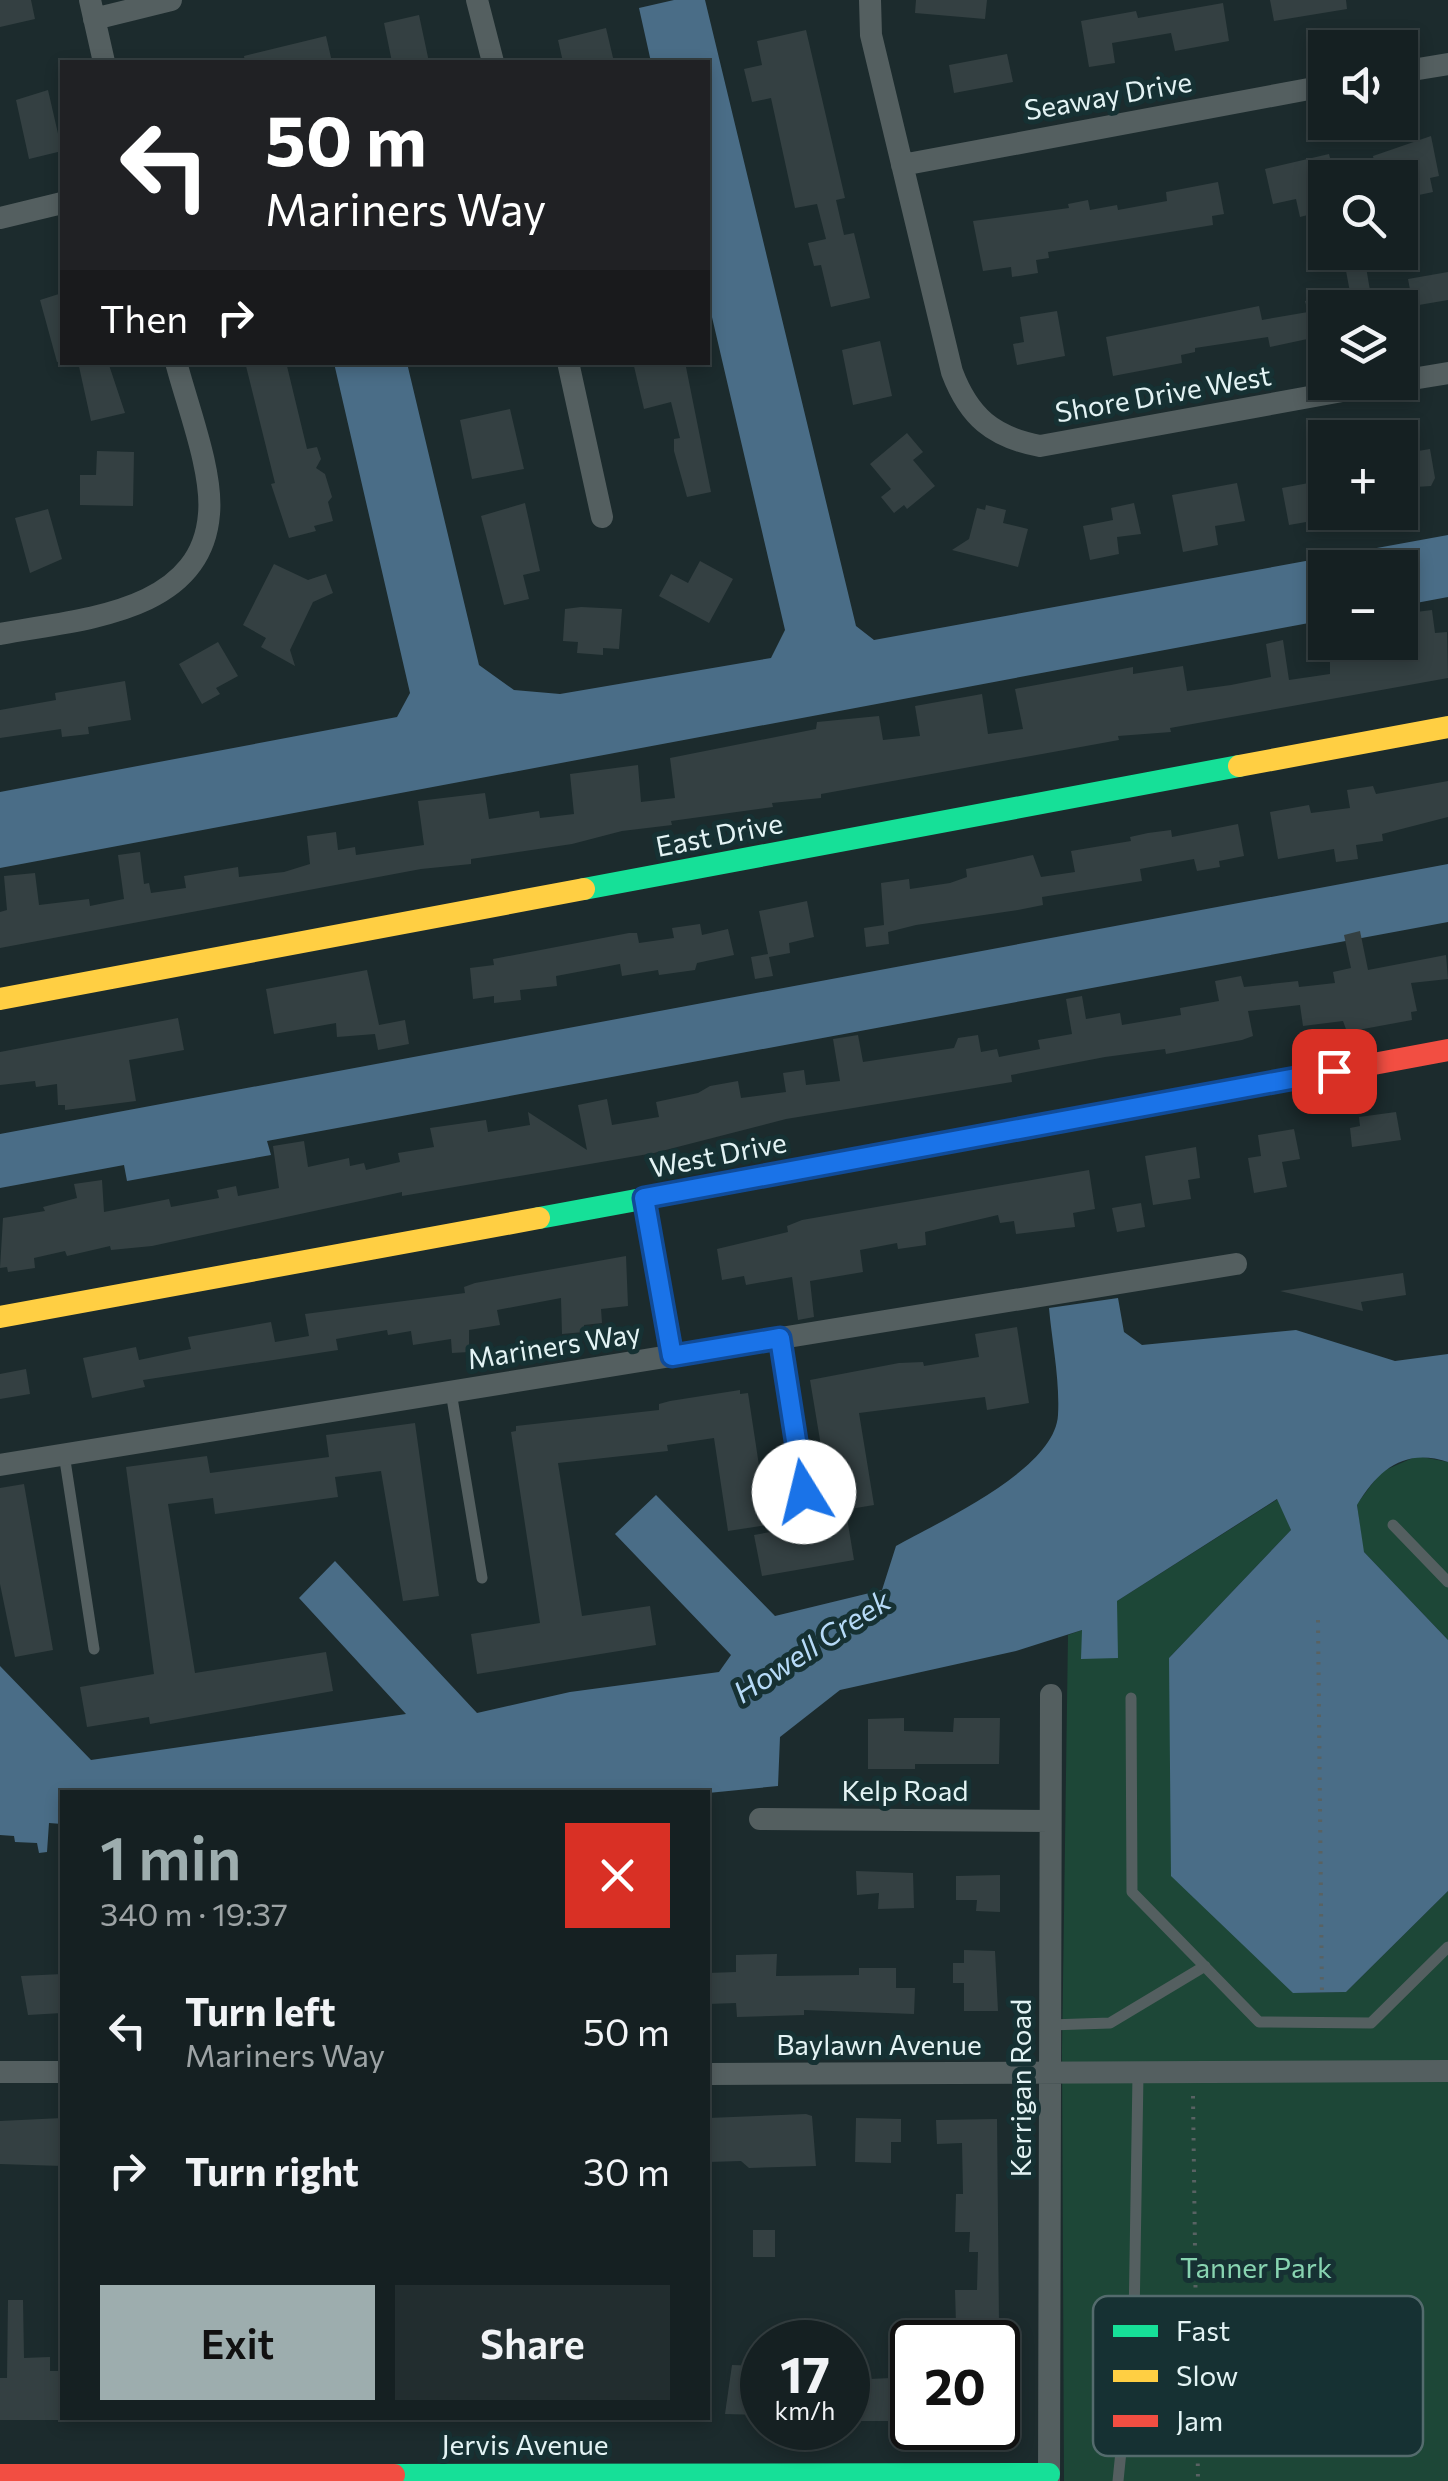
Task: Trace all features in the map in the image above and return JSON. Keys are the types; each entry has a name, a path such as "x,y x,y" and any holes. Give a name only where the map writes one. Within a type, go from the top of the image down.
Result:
{"street":[{"path":"104,60 92,9 171,0"},
{"path":"477,0 492,60"},
{"name":"Shore Drive West","path":"870,0 871,34 963,401 982,424 1009,440 1040,446 1308,397"},
{"path":"1418,69 1448,64"},
{"name":"Seaway Drive","path":"902,165 1308,89"},
{"path":"0,218 60,203"},
{"path":"0,634 114,612 150,599 182,578 202,546 210,512 177,365"},
{"path":"569,365 602,517"},
{"path":"1418,378 1448,372"},
{"name":"East Drive","path":"0,999 1448,727"},
{"name":"West Drive","path":"0,1317 1448,1050"},
{"path":"644,1198 672,1356"},
{"name":"Mariners Way","path":"0,1465 1236,1264"},
{"name":"Kerrigan Road","path":"1050,2477 1051,1694"},
{"name":"Kelp Road","path":"760,1819 1050,1821"},
{"path":"1050,2075 1448,2071"},
{"path":"0,2072 60,2072"},
{"name":"Baylawn Avenue","path":"710,2074 1050,2075"},
{"name":"Jervis Avenue","path":"0,2474 1050,2477"}],"lane":[{"path":"780,1338 804,1492"},
{"path":"451,1392 482,1578"},
{"path":"64,1454 94,1648"},
{"path":"1393,1525 1448,1582"},
{"path":"1131,1698 1132,1892 1259,2022 1371,2023 1448,1948"},
{"path":"1050,2025 1110,2023 1205,1966"},
{"path":"1134,2296 1138,2074"},
{"path":"1118,2481 1121,2456"}],"path":[{"path":"1318,1620 1322,1998"},
{"path":"1192,2074 1195,2296"},
{"path":"1198,2456 1198,2481"}],"green space":[{"path":"1417,1456 1448,1462 1448,1640 1363,1551 1357,1504 1381,1472"},
{"name":"Tanner Park","path":"1278,1499 1291,1530 1169,1658 1293,1993 1346,1992 1448,1891 1448,2481 1064,2481 1062,2052 1068,1635 1082,1630 1117,1601"}],"water":[{"path":"674,0 705,0 856,626 874,640 1308,561 1308,623 0,868 0,792 397,717 410,693 334,365 407,365 479,665 514,690 560,694 771,658 785,630 710,309 710,60 651,60 639,8"},
{"path":"1448,535 1448,597 1418,603 1418,550 1366,550"},
{"path":"1448,864 1448,922 267,1141 271,1155 127,1181 124,1165 0,1188 0,1134"},
{"name":"Howell Creek","path":"1118,1298 1124,1332 1142,1345 1296,1330 1395,1361 1448,1354 1448,1462 1419,1458 1395,1465 1374,1481 1357,1505 1364,1552 1448,1640 1448,1891 1346,1992 1293,1993 1171,1876 1169,1658 1291,1530 1277,1499 1117,1601 1118,1658 1081,1659 1082,1630 1016,1651 840,1690 780,1737 778,1786 710,1793 60,1790 60,1824 49,1823 47,1852 39,1853 37,1843 15,1842 14,1836 0,1835 0,1666 91,1760 406,1714 299,1598 335,1561 477,1713 570,1692 719,1672 731,1655 615,1534 656,1495 775,1616 882,1590 896,1546 992,1492 1038,1455 1052,1435 1058,1402 1049,1308"}],"building":[{"path":"0,0 31,0 35,19 0,27"},
{"path":"916,0 987,0 985,19 915,13"},
{"path":"1270,0 1346,0 1347,9 1274,21"},
{"path":"1223,3 1229,41 1175,51 1171,33 1112,43 1115,63 1089,67 1081,21 1136,11 1138,18"},
{"path":"419,15 429,60 392,60 384,23"},
{"path":"606,28 614,60 563,60 558,40"},
{"path":"806,30 845,198 836,200 844,235 854,233 870,298 831,307 821,265 814,266 808,243 826,239 817,204 795,208 771,98 752,102 744,69 762,65 757,41"},
{"path":"326,36 332,60 245,60 244,56"},
{"path":"1007,54 1013,82 954,93 949,65"},
{"path":"48,90 60,151 29,159 16,100"},
{"path":"1431,136 1439,176 1430,178 1433,192 1418,195 1418,160 1374,160 1373,156"},
{"path":"1329,154 1330,160 1308,160 1308,215 1300,217 1296,199 1273,204 1265,169"},
{"path":"1218,182 1224,214 1212,216 1213,225 1048,252 1049,258 1036,260 1038,273 1012,277 1011,267 983,271 973,221 1069,208 1068,204 1088,200 1090,210 1117,205 1118,210 1167,201 1166,192"},
{"path":"1367,270 1370,290 1350,290 1346,271"},
{"path":"1448,272 1448,300 1418,305 1418,290 1410,290 1408,279"},
{"path":"60,294 60,361 57,362 40,300"},
{"path":"1259,306 1262,320 1308,312 1308,339 1270,347 1268,337 1195,348 1195,352 1181,355 1182,363 1113,376 1106,337"},
{"path":"1057,311 1065,356 1017,365 1013,344 1024,342 1020,317"},
{"path":"880,341 892,396 853,405 842,350"},
{"path":"79,365 109,365 125,413 91,421"},
{"path":"246,365 287,365 307,449 317,447 321,459 316,468 325,474 332,497 328,502 333,521 314,526 316,531 289,538 271,484 275,483"},
{"path":"634,365 686,365 711,492 687,497 674,451 674,439 680,438 671,402 644,409"},
{"path":"510,409 524,469 472,479 460,420"},
{"path":"907,433 923,452 913,460 935,486 907,509 904,505 894,513 881,497 891,489 870,464"},
{"path":"1430,449 1435,478 1431,486 1418,487 1418,451"},
{"path":"97,451 134,452 133,506 80,505 80,475 96,475"},
{"path":"1237,483 1245,521 1215,526 1218,545 1183,552 1172,495"},
{"path":"1308,483 1308,522 1289,525 1282,488"},
{"path":"525,503 540,571 523,575 529,599 504,605 481,516"},
{"path":"1134,503 1141,534 1117,537 1119,554 1090,560 1083,526 1113,520 1111,508"},
{"path":"986,505 1006,510 1003,523 1028,529 1018,567 952,550 969,539 977,508 985,510"},
{"path":"48,509 62,559 30,573 15,518"},
{"path":"700,561 733,579 709,623 659,596 671,574 688,583"},
{"path":"274,564 308,580 326,574 333,593 313,602 290,650 295,666 261,647 266,638 243,625"},
{"path":"565,609 622,609 619,649 603,648 603,655 577,653 578,642 563,641"},
{"path":"1432,610 1435,633 1447,632 1448,678 1170,728 1171,732 1118,736 1119,740 821,794 821,798 772,803 773,807 671,821 672,825 471,859 471,864 421,869 0,948 0,912 7,910 4,876 35,873 39,905 89,899 90,906 124,899 118,855 140,852 144,884 149,883 151,893 186,888 184,876 238,867 239,877 284,872 310,864 307,836 336,832 338,850 355,847 356,855 424,845 418,801 485,793 489,819 539,811 540,818 574,814 570,774 638,765 641,802 675,798 670,758 816,729 817,722 879,716 883,740 920,736 915,706 982,694 988,734 1023,729 1015,689 1133,667 1133,674 1183,666 1187,691 1231,685 1271,677 1266,644 1283,640 1289,680 1330,674 1330,660 1418,660 1418,612"},
{"path":"218,642 238,676 216,688 220,694 202,704 179,664"},
{"path":"125,681 131,720 88,727 89,734 62,737 61,729 0,738 0,710 56,700 55,693"},
{"path":"1448,781 1448,817 1382,834 1383,841 1356,845 1358,859 1336,862 1334,849 1278,859 1270,812 1309,805 1311,813 1350,808 1347,790 1373,786 1376,794"},
{"path":"1238,824 1244,856 1219,861 1220,867 1197,871 1194,859 1140,869 1142,881 1042,897 1043,905 1018,910 916,925 888,932 889,944 866,947 864,928 884,925 881,883 909,879 910,889 950,883 967,877 966,869 1033,855 1041,877 1075,872 1071,851 1131,841 1130,837 1148,833 1171,830 1172,837"},
{"path":"807,901 814,937 789,943 790,953 769,957 773,976 755,979 751,957 768,954 759,911"},
{"path":"700,924 702,935 728,929 734,955 697,963 695,970 659,975 658,970 622,976 620,964 556,976 557,986 520,990 521,1000 494,1003 494,996 473,999 470,968 494,965 493,959 629,933 637,933 639,943 674,938 672,928"},
{"path":"1360,931 1368,970 1446,955 1448,979 1411,983 1417,1011 1411,1012 1412,1020 1347,1032 1343,1021 1303,1026 1300,1005 1248,1011 1253,1036 1242,1040 1166,1054 1165,1049 1105,1057 1011,1075 1012,1082 786,1119 654,1153 402,1196 402,1192 152,1246 111,1250 110,1246 67,1256 65,1251 34,1258 35,1268 8,1272 7,1267 0,1268 3,1218 45,1211 43,1207 77,1198 74,1184 102,1180 104,1212 169,1199 171,1207 219,1198 217,1190 236,1186 238,1196 279,1188 273,1146 304,1141 308,1167 349,1158 350,1166 364,1163 366,1170 400,1162 398,1153 434,1147 430,1128 486,1120 488,1132 530,1125 528,1112 587,1150 578,1105 607,1099 612,1125 659,1117 656,1102 698,1093 710,1086 738,1081 741,1098 786,1092 783,1073 804,1070 806,1085 840,1081 833,1039 858,1035 863,1062 954,1048 958,1038 978,1035 981,1052 997,1049 999,1057 1040,1049 1038,1040 1072,1034 1066,999 1082,996 1086,1019 1120,1013 1122,1025 1181,1015 1180,1008 1219,1001 1215,981 1241,976 1244,987 1298,981 1299,987 1335,983 1333,972 1351,968 1344,935"},
{"path":"367,970 379,1025 405,1020 409,1044 378,1050 375,1034 337,1037 336,1023 274,1034 266,989"},
{"path":"178,1018 184,1050 129,1060 136,1101 65,1110 65,1105 58,1105 57,1084 36,1087 35,1081 0,1085 0,1052"},
{"path":"1396,1112 1401,1140 1352,1147 1350,1128 1360,1126 1359,1117"},
{"path":"1294,1129 1300,1159 1282,1162 1287,1187 1254,1193 1248,1158 1261,1156 1258,1135"},
{"path":"1196,1147 1200,1178 1188,1180 1191,1199 1153,1205 1145,1156"},
{"path":"1089,1170 1095,1209 1073,1213 1075,1227 1016,1234 1014,1221 1000,1223 998,1215 925,1232 926,1245 898,1249 897,1243 860,1250 863,1272 810,1281 814,1317 798,1320 792,1277 746,1285 744,1276 722,1280 717,1249 788,1232 787,1226 802,1220"},
{"path":"1141,1203 1145,1227 1117,1232 1112,1208"},
{"path":"626,1256 628,1306 601,1309 602,1323 584,1325 584,1332 562,1334 561,1298 497,1310 500,1325 469,1330 469,1352 452,1353 451,1339 413,1345 411,1331 388,1335 387,1330 336,1339 338,1350 143,1380 145,1387 92,1398 83,1358 136,1347 139,1360 191,1349 188,1337 271,1322 275,1342 309,1336 305,1314 465,1293 464,1287 475,1283"},
{"path":"1403,1273 1406,1295 1361,1302 1363,1311 1280,1291"},
{"path":"1017,1327 1029,1403 987,1410 985,1397 859,1413 874,1505 832,1512 810,1380 899,1363 923,1362 924,1366 979,1357 975,1334"},
{"path":"26,1369 30,1394 0,1399 0,1374"},
{"path":"740,1390 740,1394 748,1393 768,1525 728,1531 714,1438 667,1445 668,1451 558,1463 582,1616 650,1606 656,1645 477,1674 471,1634 540,1623 511,1432 516,1431 516,1426 659,1410 659,1404 670,1401"},
{"path":"415,1423 439,1596 403,1601 381,1471 335,1477 338,1497 215,1514 213,1498 168,1504 195,1673 326,1652 333,1691 150,1724 149,1717 87,1727 80,1687 154,1674 126,1467 207,1456 210,1473 329,1457 326,1435"},
{"path":"24,1484 53,1650 15,1657 0,1584 0,1488"},
{"path":"847,1518 854,1560 762,1576 754,1535"},
{"path":"904,1718 904,1731 953,1732 954,1718 1000,1718 999,1764 915,1764 915,1769 868,1769 868,1719"},
{"path":"856,1871 913,1873 914,1908 878,1909 879,1893 857,1895"},
{"path":"1000,1875 1000,1912 976,1911 977,1900 956,1900 956,1876"},
{"path":"964,1950 995,1951 998,2011 964,2011 964,1983 953,1983 953,1963 964,1963"},
{"path":"777,1954 776,1976 859,1975 859,1968 896,1968 896,1988 915,1988 914,2014 804,2010 804,2015 737,2017 736,2003 710,2004 710,1973 736,1972 736,1955"},
{"path":"60,1974 60,2013 28,2015 21,1976"},
{"path":"812,2116 816,2166 749,2168 741,2161 710,2162 710,2118"},
{"path":"60,2118 60,2166 0,2164 0,2121"},
{"path":"856,2118 901,2119 901,2142 891,2142 891,2163 855,2162"},
{"path":"997,2119 999,2320 956,2320 955,2290 977,2290 978,2252 969,2252 970,2232 955,2232 956,2194 963,2194 962,2143 937,2144 936,2120"},
{"path":"753,2230 775,2230 775,2257 753,2257"},
{"path":"8,2300 23,2300 24,2358 50,2357 50,2371 60,2371 60,2420 0,2420 0,2378 7,2378"},
{"path":"732,2365 740,2365 740,2414 725,2414"},
{"path":"890,2378 890,2421 870,2421 870,2379"}],"traffic: fast":[{"path":"584,889 1239,766"},
{"path":"539,1218 1320,1074"},
{"path":"394,2475 1049,2474"}],"traffic: slow":[{"path":"1239,766 1448,727"},
{"path":"0,999 584,889"},
{"path":"0,1317 539,1218"}],"traffic: jam":[{"path":"1320,1074 1448,1050"},
{"path":"0,2475 394,2475"}],"route":[{"path":"804,1492 780,1338 672,1356 644,1198 1334,1071"}]}
